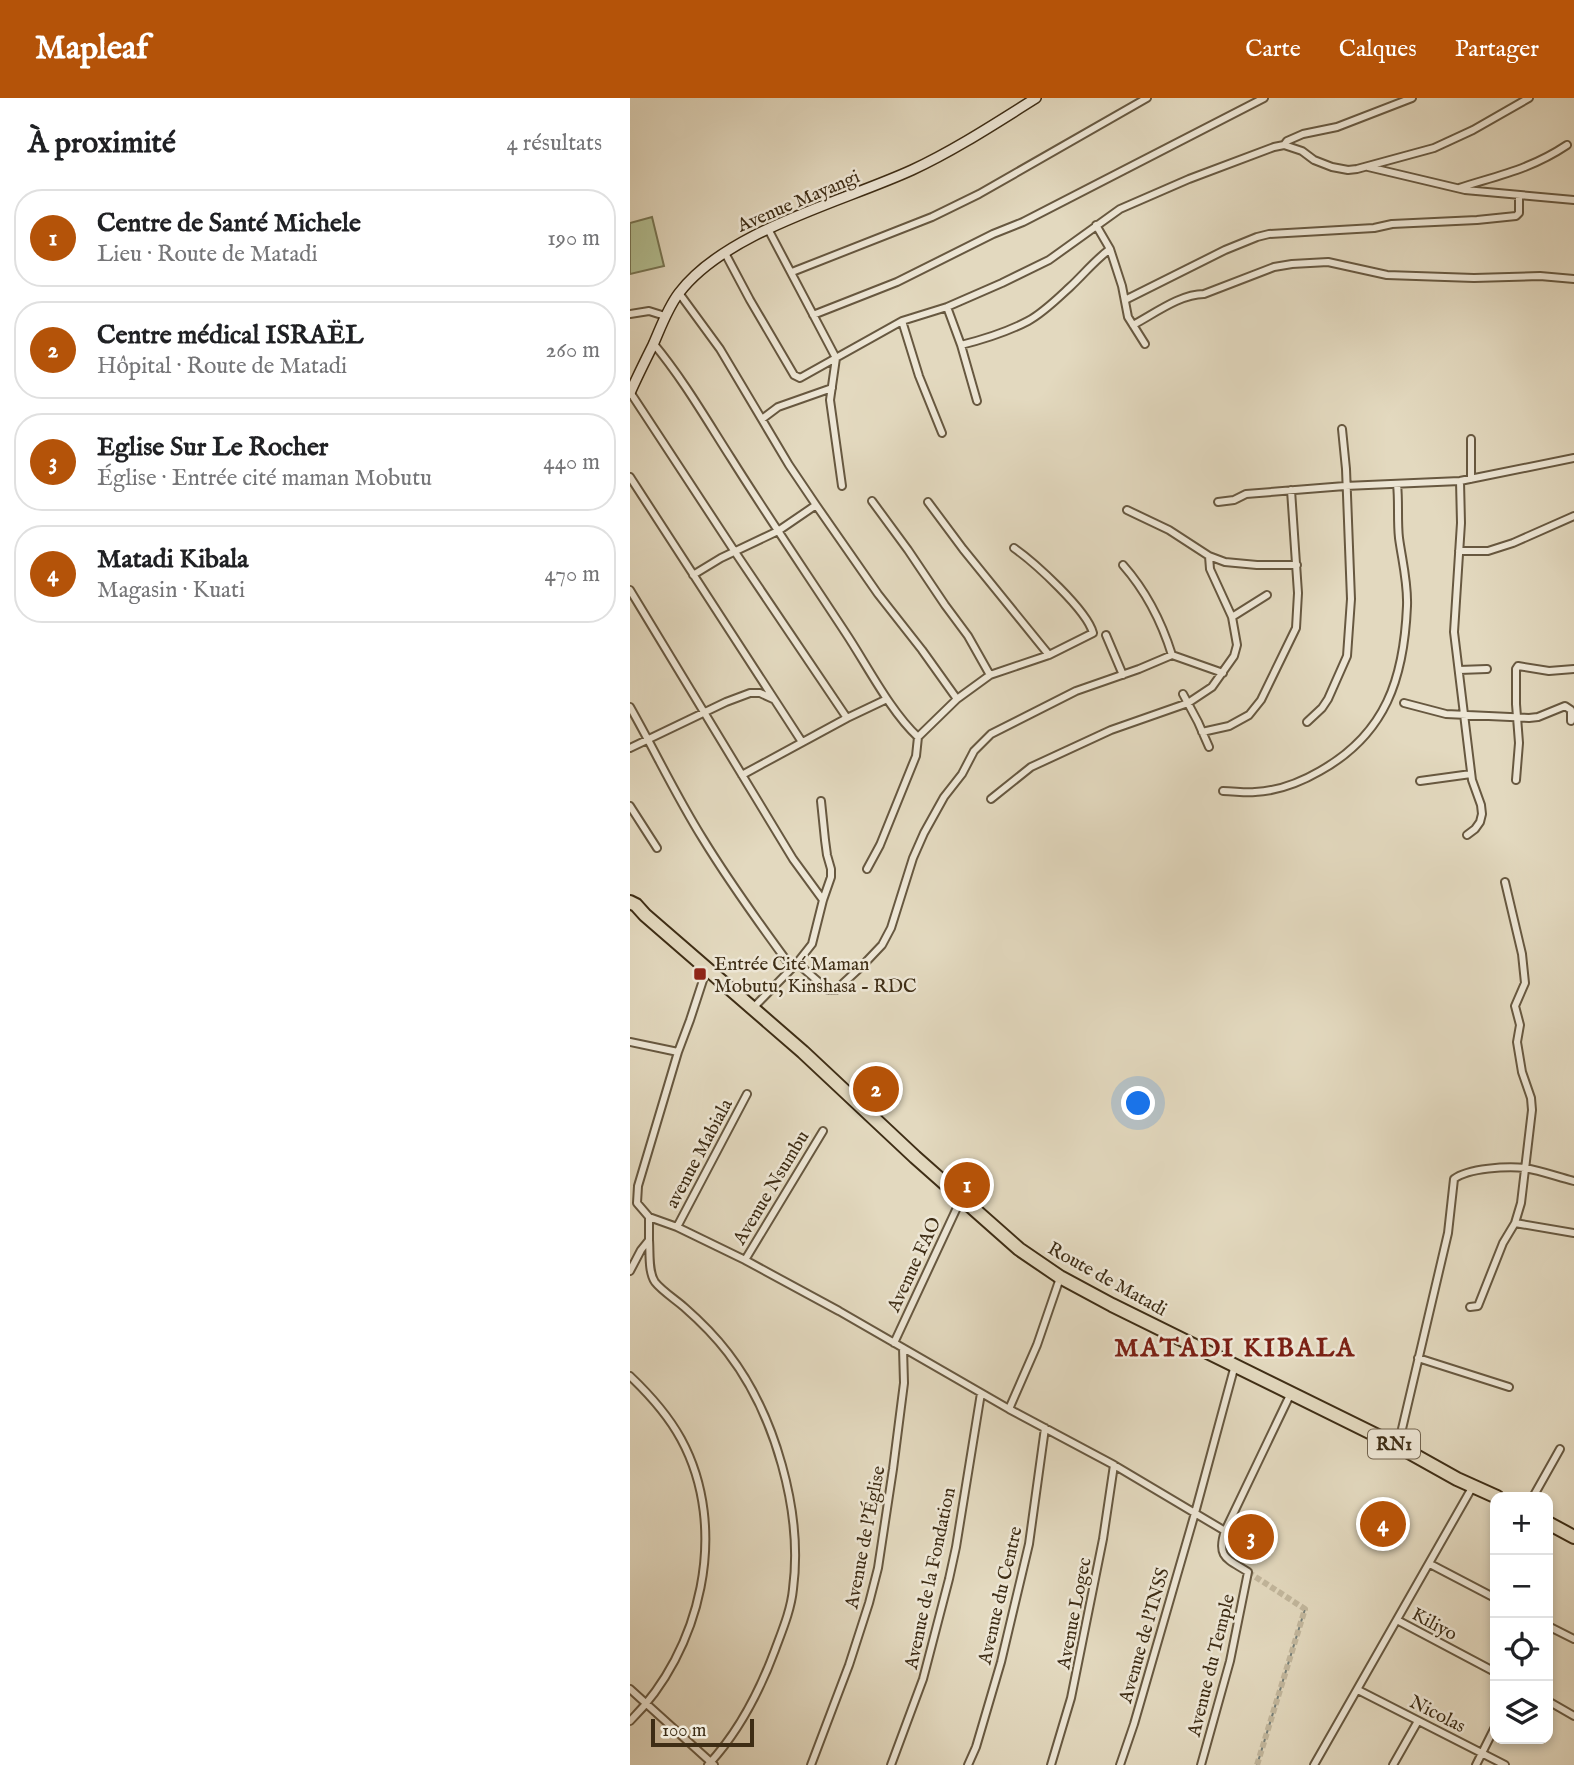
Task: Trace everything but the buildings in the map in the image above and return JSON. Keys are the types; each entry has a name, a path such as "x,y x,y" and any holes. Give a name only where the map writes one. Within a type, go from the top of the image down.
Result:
{"highway":[{"name":"Route de Matadi","path":"632,901 1019,1249 1060,1277 1112,1305 1490,1494"},
{"path":"1553,1526 1574,1537"}],"street":[{"name":"Avenue Mayangi","path":"630,392 665,316 679,293 725,253 768,229 915,169 1036,98"},
{"path":"792,272 921,221 979,194 1147,98"},
{"path":"813,315 897,282 1023,222 1264,98"},
{"path":"1284,145 1303,134 1337,127 1412,98"},
{"path":"725,253 796,378 800,378 902,321 947,307 1049,260 1120,209 1149,195 1284,145 1302,151 1321,163 1348,170 1410,155 1474,130 1529,98"},
{"path":"1458,188 1530,166 1567,145"},
{"path":"1366,166 1458,188 1574,201"},
{"path":"1125,300 1257,237 1284,232 1374,228 1392,224 1516,216 1519,213 1518,195"},
{"path":"1096,225 1110,249 1122,286 1128,317 1145,344"},
{"path":"768,229 836,358 830,400 842,486"},
{"path":"961,345 1026,322 1051,304 1110,249"},
{"path":"1133,326 1193,293 1204,293 1267,270 1292,264 1328,262 1387,275 1474,278 1540,276 1574,279"},
{"path":"679,293 720,349 789,466 878,594 957,699"},
{"path":"947,307 977,401"},
{"path":"630,314 649,311 665,316"},
{"path":"902,321 919,376 942,433"},
{"path":"653,343 709,421 887,699 918,737"},
{"path":"762,419 778,407 832,388"},
{"path":"630,392 847,718"},
{"path":"1307,722 1317,715 1328,699 1348,656 1351,599 1342,429"},
{"path":"1471,439 1471,479"},
{"path":"1218,502 1234,500 1246,494 1460,481 1574,458"},
{"path":"630,477 802,742"},
{"path":"1460,481 1461,523 1454,622 1471,774 1482,814 1480,822 1467,835"},
{"path":"1223,791 1262,791 1303,780 1352,750 1384,711 1398,672 1408,605 1399,537 1398,484"},
{"path":"1202,732 1229,726 1249,715 1261,700 1296,628 1297,565 1291,491"},
{"path":"872,501 968,636 990,675"},
{"path":"928,502 1049,655"},
{"path":"693,575 778,531 816,505"},
{"path":"1127,510 1169,530 1209,556 1226,562 1297,565"},
{"path":"1459,551 1488,551 1574,516"},
{"path":"867,869 880,845 916,756 918,737 957,699 990,675 1049,655 1093,632 1083,613 1041,570 1014,548"},
{"path":"991,799 1031,767 1119,727 1188,703 1212,687 1234,656 1237,646 1232,617 1210,569 1209,556"},
{"path":"1123,565 1141,587 1172,655"},
{"path":"630,590 793,859 823,900"},
{"path":"1232,617 1267,595"},
{"path":"1106,635 1123,675"},
{"path":"630,707 703,839 737,892 794,966 828,990 836,990 882,945 891,928 913,858 924,833 975,751 991,734 1076,691 1172,655 1223,673"},
{"path":"1516,780 1519,743 1517,667 1556,672 1574,669"},
{"path":"1459,670 1487,669"},
{"path":"630,748 726,702 751,693 761,693 774,700"},
{"path":"1183,694 1209,747"},
{"path":"742,775 887,699"},
{"path":"1404,703 1463,716 1538,717 1565,706 1571,710 1571,722"},
{"path":"1420,780 1471,774"},
{"path":"752,1009 812,944 831,877 821,801"},
{"path":"630,806 657,848"},
{"path":"1470,1307 1478,1306 1503,1243 1515,1223 1521,1203 1532,1110 1517,1048 1520,1025 1515,1006 1525,983 1518,931 1504,882"},
{"path":"707,968 678,1052 634,1203 649,1217 677,1227 745,1260 839,1311 981,1394 1114,1465 1225,1531 1291,1394"},
{"path":"630,1042 678,1052"},
{"name":"avenue Mabiala","path":"677,1227 747,1094"},
{"name":"Avenue Nsumbu","path":"745,1260 823,1131"},
{"path":"1398,1446 1448,1233 1454,1179 1458,1175 1497,1168 1526,1169 1574,1181"},
{"name":"Avenue FAO","path":"894,1343 961,1199"},
{"path":"630,1689 711,1764 751,1706 765,1675 793,1593 796,1554 793,1522 777,1446 763,1410 746,1378 714,1336 655,1282 651,1262 649,1217"},
{"path":"1515,1223 1574,1233"},
{"path":"630,1271 649,1240"},
{"path":"1009,1409 1037,1345 1060,1277"},
{"name":"Avenue de l'Église","path":"811,1765 849,1665 878,1568 904,1383 902,1348"},
{"path":"1418,1358 1509,1387"},
{"name":"Avenue de l'INSS","path":"1120,1765 1195,1513 1235,1366"},
{"path":"630,1377 656,1403 680,1438 694,1471 705,1526 705,1552 699,1594 687,1633 668,1674 647,1704 630,1721"},
{"name":"Avenue de la Fondation","path":"891,1765 923,1679 949,1579 981,1394"},
{"name":"Avenue du Centre","path":"968,1765 976,1747 1001,1662 1029,1544 1045,1429"},
{"path":"1536,1492 1560,1449"},
{"name":"Avenue Logec","path":"1051,1765 1072,1698 1104,1539 1114,1465"},
{"path":"1314,1765 1473,1486"},
{"name":"Avenue du Temple","path":"1201,1765 1230,1661 1248,1572 1224,1556 1221,1542 1225,1531"},
{"path":"1430,1564 1490,1595"},
{"name":"Kiliyo","path":"1397,1620 1490,1669"},
{"path":"1553,1628 1574,1639"},
{"name":"Nicolas","path":"1358,1690 1505,1765"},
{"path":"1553,1704 1574,1716"},
{"path":"1394,1765 1418,1721"},
{"path":"1476,1765 1490,1737"}],"green space":[{"path":"652,217 664,266 630,274 630,223"}],"waterway":[{"path":"1257,1765 1305,1609"}],"tunnel":[{"path":"1248,1572 1305,1609 1257,1765"}],"place":[{"name":"Entrée Cité Maman Mobutu, Kinshasa - RDC","path":"700,974"},
{"name":"Centre médical ISRAËL","path":"876,1089"},
{"name":"Centre de Santé Michele","path":"967,1185"},
{"name":"Matadi Kibala","path":"1383,1524"},
{"name":"Eglise Sur Le Rocher","path":"1251,1537"}],"district":[{"name":"MATADI KIBALA","path":"1235,1347"}]}
